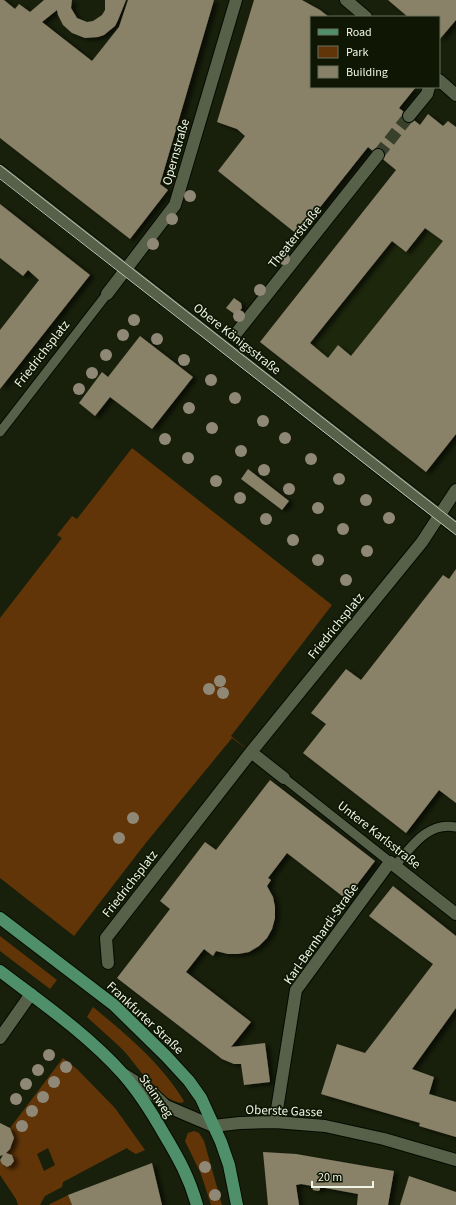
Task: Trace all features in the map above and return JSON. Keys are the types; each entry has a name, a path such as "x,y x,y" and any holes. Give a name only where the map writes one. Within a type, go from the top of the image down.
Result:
{"main road":[{"name":"Frankfurter Straße","path":"0,918 114,1005 189,1081 201,1098 213,1126"},
{"path":"0,971 31,994"},
{"name":"Steinweg","path":"31,994 95,1047 123,1074 146,1103 182,1163 197,1205"},
{"path":"213,1126 221,1142 229,1165 237,1205"}],"street":[{"name":"Opernstraße","path":"107,294 175,205 236,0"},
{"path":"346,0 365,16"},
{"path":"440,81 456,95"},
{"path":"409,116 427,94 429,88"},
{"name":"Theaterstraße","path":"234,336 378,155"},
{"name":"Obere Königsstraße","path":"0,171 456,528"},
{"name":"Friedrichsplatz","path":"108,963 106,938 251,752 422,542 456,490"},
{"path":"251,752 284,778"},
{"name":"Untere Karlsstraße","path":"392,864 456,914"},
{"name":"Karl-Bernhardi-Straße","path":"275,1122 296,990 392,864"},
{"path":"0,1038 31,994"},
{"name":"Oberste Gasse","path":"123,1074 149,1090 166,1106 213,1126 240,1123 275,1122 325,1126 384,1139 456,1160"}],"lane":[{"name":"Friedrichsplatz","path":"0,432 107,294"},
{"name":"Untere Karlsstraße","path":"284,778 392,864"},
{"path":"392,864 425,833 440,827 456,827"}],"shaded area":[{"path":"428,114 443,126 448,121 456,127 456,434 426,472 260,342 421,138 414,132"}],"green space":[{"path":"132,448 332,605 231,736 251,752 232,738 145,844 74,936 0,878 0,618 62,538 57,535 72,516 77,519"},
{"path":"0,936 57,980 50,989 0,951"},
{"path":"93,1007 143,1050 175,1087 184,1101 182,1103 172,1100 156,1089 128,1055 87,1017"},
{"path":"63,1058 77,1069 115,1108 145,1150 136,1154 127,1148 63,1182 62,1187 45,1196 40,1205 18,1205 16,1199 0,1175 0,1160 2,1164 7,1167 14,1161 12,1155 6,1153 13,1144 13,1135 10,1128","holes":["48,1148 55,1165 44,1171 37,1154"]},
{"path":"194,1131 199,1133 204,1141 222,1205 211,1205 201,1174 185,1141 188,1133"},
{"path":"68,1195 72,1205 49,1205 50,1204"}],"building":[{"path":"0,0 4,0 15,9 19,4 30,12 44,0 72,0 71,8 77,18 87,22 93,21 102,15 105,10 105,0 126,0 115,26 104,35 98,37 85,38 72,33 63,25 57,10 42,22 92,61 119,27 128,0 214,0 160,184 168,190 130,239 0,138"},
{"path":"254,0 302,0 328,16 310,16 310,88 415,88 399,108 420,125 428,114 443,126 448,121 456,127 456,434 426,472 260,342 396,170 368,147 298,235 218,171 245,136 237,129 217,122","holes":["425,228 443,241 351,356 338,345 328,358 310,343 392,241 406,252"]},
{"path":"388,0 456,0 456,20 440,39 440,16 407,16"},
{"path":"0,204 90,275 0,389 0,330 39,280 28,270 23,276 0,258"},
{"path":"234,298 241,303 242,308 236,315 226,308"},
{"path":"140,336 193,377 152,429 110,397 95,416 79,403 102,372 108,377"},
{"path":"248,469 289,501 282,510 241,479"},
{"path":"456,569 456,803 439,790 406,833 303,753 326,724 311,713 346,669 361,680 443,575 449,579"},
{"path":"270,780 375,861 346,899 287,853 268,878 271,880 267,886 273,897 275,918 272,929 267,938 259,946 249,952 238,954 228,954 216,951 213,956 204,949 186,972 251,1022 231,1047 265,1043 270,1082 244,1085 241,1064 234,1064 222,1059 117,978 170,909 160,901 205,842 216,850"},
{"path":"393,886 456,936 456,1008 412,1069 434,1077 429,1094 456,1102 456,1137 419,1126 420,1123 321,1094 337,1044 365,1053 433,964 369,916"},
{"path":"0,1123 10,1128 14,1138 10,1149 6,1153 12,1155 14,1161 7,1167 2,1164 0,1160 3,1155 0,1156"},
{"path":"263,1152 296,1154 394,1171 388,1205 357,1205 358,1194 320,1187 320,1190 318,1191 313,1190 312,1186 301,1184 296,1185 299,1205 268,1205"},
{"path":"152,1163 162,1205 72,1205 68,1195"},
{"path":"409,1176 456,1192 456,1205 400,1205"}],"tunnel":[{"path":"378,155 409,116"}],"tram line":[{"path":"0,165 456,522"},
{"path":"0,179 456,535"}]}
